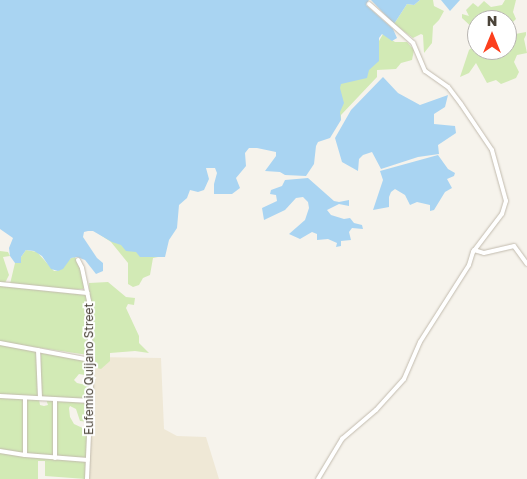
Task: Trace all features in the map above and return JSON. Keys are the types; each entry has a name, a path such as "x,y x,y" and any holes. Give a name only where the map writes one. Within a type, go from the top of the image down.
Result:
{"street":[{"path":"318,479 342,439 376,410 404,379 420,342 469,265 474,250 505,208 505,195 492,150 454,94 426,71 413,43 369,4"},
{"path":"474,250 484,253 514,246 527,264"},
{"name":"Eufemio Quijano Street","path":"78,260 82,268 88,293 91,401 87,479"},
{"path":"0,284 88,293"},
{"path":"0,343 90,360"},
{"path":"38,350 40,398"},
{"path":"0,396 91,401"},
{"path":"25,398 25,456"},
{"path":"55,399 56,458"},
{"path":"0,451 25,456 88,460"}],"shaded area":[{"path":"93,357 161,358 164,429 177,436 206,437 219,479 89,479"}],"green space":[{"path":"420,0 433,0 434,6 444,11 433,26 432,43 424,53 423,35 421,34 413,38 394,24 407,4 414,5"},
{"path":"505,0 516,0 514,10 467,10 467,12 466,10 473,3 478,7 484,1 491,7 502,5"},
{"path":"462,14 467,15 467,23 462,18"},
{"path":"526,32 524,39 527,53 517,55 517,34"},
{"path":"383,34 395,42 407,42 414,50 412,60 401,63 396,69 377,70 377,77 341,115 341,120 298,116 379,41"},
{"path":"467,56 467,60 515,60 519,72 516,78 501,84 496,80 487,83 476,63 469,73 460,77"},
{"path":"105,231 127,249 163,256 153,258 150,275 143,278 139,285 133,287 128,284 128,263 111,242 99,234"},
{"path":"26,250 37,252 54,271 58,271 71,258 75,257 85,286 83,289 61,290 10,284 15,263 21,263 21,257"},
{"path":"0,251 8,252 10,256 3,257 9,275 5,283 0,282"},
{"path":"108,282 126,297 135,298 134,305 128,304 126,308 139,336 139,343 149,353 135,351 110,353 110,361 101,369 92,367 89,283"},
{"path":"0,286 86,295 88,298 88,355 0,342"},
{"path":"0,344 37,351 39,397 0,394"},
{"path":"41,353 89,361 90,376 79,374 74,380 77,383 90,386 90,399 41,397"},
{"path":"0,398 24,399 24,454 0,450"},
{"path":"26,399 39,399 40,405 44,406 48,405 46,399 54,400 54,457 26,454"},
{"path":"56,401 90,403 89,422 80,421 76,409 70,406 69,408 70,417 74,424 89,431 88,458 57,456"},
{"path":"0,453 87,461 86,479 45,476 45,461 38,461 38,479 0,479"}],"water":[{"path":"0,0 369,0 366,5 393,29 397,38 392,41 382,34 379,38 379,61 369,70 367,78 341,84 340,88 344,103 340,112 341,120 330,138 318,142 314,164 306,176 285,175 280,172 265,171 276,156 276,152 249,148 245,153 246,166 236,178 240,188 232,194 214,194 217,173 215,168 206,168 209,179 204,190 198,192 190,190 187,198 179,205 177,228 169,240 165,257 140,257 136,252 126,251 121,245 93,231 88,231 84,232 83,237 97,258 103,263 103,271 96,274 85,260 77,257 71,258 63,269 58,271 51,269 42,256 34,251 26,250 21,257 21,263 15,263 10,256 9,248 13,238 0,229"},
{"path":"371,0 420,0 414,5 407,4 394,24"},
{"path":"441,0 460,0 450,11"},
{"path":"383,77 398,93 420,105 448,95 445,107 434,114 434,124 455,126 456,133 438,145 439,154 418,157 381,169 372,152 363,155 359,159 358,171 342,162 335,138 351,110"},
{"path":"438,155 448,169 455,173 454,176 447,179 452,188 445,192 434,210 430,211 430,205 417,202 410,205 405,195 395,189 389,197 389,207 373,210 383,180 380,171"},
{"path":"308,178 334,201 349,200 349,206 339,204 327,210 331,215 344,219 350,218 354,223 362,225 363,229 352,228 349,232 351,240 341,241 341,246 336,247 337,243 328,239 317,240 317,234 312,232 300,239 289,234 305,220 309,208 308,202 303,197 296,198 285,210 264,220 262,208 277,201 276,195 270,194 271,190 282,186 285,180"}]}
